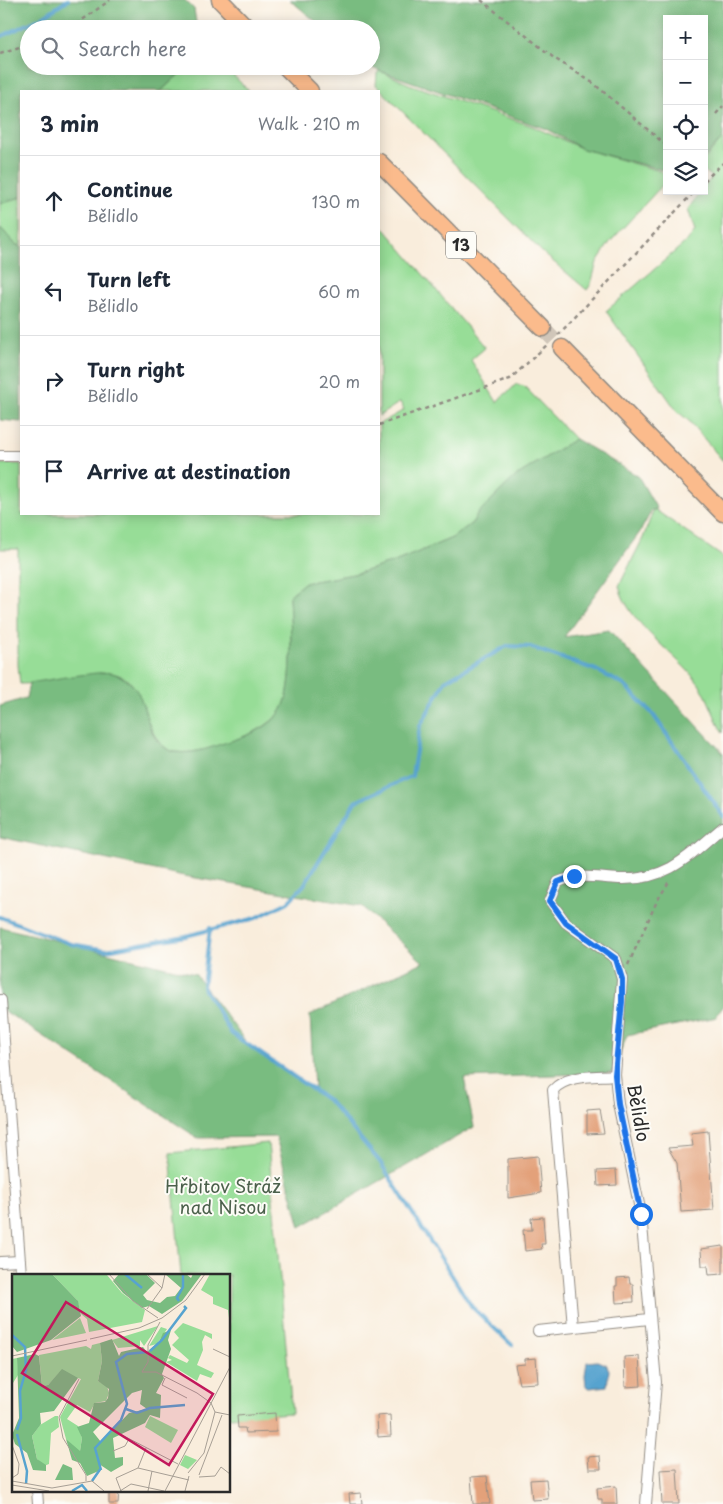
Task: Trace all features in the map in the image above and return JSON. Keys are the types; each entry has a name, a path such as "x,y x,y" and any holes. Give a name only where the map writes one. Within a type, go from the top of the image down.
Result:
{"main road":[{"path":"220,0 239,20"},
{"path":"294,75 309,90"},
{"name":"13","path":"380,163 543,328"},
{"path":"562,348 723,513"}],"street":[{"path":"0,456 20,456"},
{"name":"Bělidlo","path":"646,1504 656,1382 641,1214 618,1104 615,1075 622,1002 622,979 616,959 566,923 550,901 558,882 574,876 621,879 660,874 682,862 723,827"},
{"path":"1,1000 4,1088 21,1274"},
{"path":"573,1327 553,1090 561,1082 573,1078 615,1075"},
{"path":"0,1262 20,1261"},
{"path":"538,1331 650,1319"}],"path":[{"path":"82,20 110,0"},
{"path":"481,0 554,58 593,82 663,143"},
{"path":"0,53 20,47"},
{"path":"716,114 723,106"},
{"path":"708,177 723,163"},
{"path":"595,294 691,195"},
{"path":"380,425 510,379"},
{"path":"622,979 657,901 682,862"}],"green space":[{"path":"0,0 185,0 194,9 196,20 20,20 20,75 178,75 162,90 20,90 20,197 0,204"},
{"path":"290,0 723,0 723,138 708,154 708,15 663,15 663,170 583,149 546,129 380,71 380,20 314,20"},
{"path":"380,71 409,84 532,126 583,149 663,173 663,184 610,242 597,262 591,284 587,290 543,253 376,85 377,75 380,75"},
{"path":"178,75 233,75 248,90 162,90"},
{"path":"723,138 723,461 689,421 677,411 606,311 687,241 695,231 688,209 698,195 708,195 708,182 712,177 708,174 708,155"},
{"path":"20,197 20,246 15,244 0,227 0,204"},
{"path":"380,223 485,348 471,360 497,402 516,384 524,386 575,439 516,476 479,512 472,523 452,538 397,561 359,573 304,583 289,596 291,658 288,692 284,705 278,715 265,726 250,734 206,749 191,752 171,751 157,740 138,694 123,677 105,673 20,684 18,665 18,549 0,549 0,464 20,464 20,515 380,515 380,423 404,410 400,402 380,415"},
{"path":"0,227 15,244 20,246 20,422 0,420"},
{"path":"575,439 638,476 657,509 652,510 640,532 564,637 609,630 723,753 723,1007 717,1014 717,1017 627,1035 612,1073 464,1078 474,1127 300,1227 276,1137 198,1138 0,1008 0,927 195,974 249,1046 314,1089 310,1015 423,962 361,906 184,876 0,837 0,706 26,698 29,683 106,672 125,679 135,687 152,731 158,741 167,749 185,753 200,751 251,734 265,726 278,715 284,705 288,692 291,658 289,596 304,583 359,573 397,561 452,538 472,523 479,512 516,476"},
{"path":"654,509 723,557 723,733 699,684 642,626 624,600 619,586 643,538"},
{"name":"Hřbitov Stráž nad Nisou","path":"268,1143 292,1413 230,1417 230,1274 181,1274 170,1153"}],"water":[{"path":"597,1361 606,1364 609,1370 607,1386 590,1388 586,1386 587,1362"}],"building":[{"path":"600,1110 604,1133 587,1134 587,1111"},
{"path":"708,1131 714,1210 681,1212 677,1163 668,1148 693,1146 691,1133"},
{"path":"538,1156 541,1193 508,1198 508,1159"},
{"path":"616,1170 617,1185 598,1186 597,1171"},
{"path":"543,1217 545,1244 541,1244 542,1249 525,1251 523,1230 532,1230 531,1218"},
{"path":"723,1246 723,1274 709,1275 708,1266 702,1266 701,1249"},
{"path":"629,1277 630,1284 633,1284 634,1302 616,1303 615,1286 617,1286 617,1278"},
{"path":"639,1356 641,1386 625,1387 624,1357"},
{"path":"536,1358 538,1383 519,1384 515,1365 525,1364 525,1359"},
{"path":"275,1413 276,1432 246,1433 245,1428 238,1428 237,1416"},
{"path":"390,1415 391,1436 378,1437 377,1416"},
{"path":"600,1456 601,1469 589,1469 588,1457"},
{"path":"677,1469 679,1504 662,1504 660,1470"},
{"path":"487,1476 490,1504 473,1504 471,1477"},
{"path":"546,1479 548,1499 532,1500 530,1480"},
{"path":"616,1486 617,1504 602,1504 602,1499 598,1499 597,1488"},
{"path":"109,1492 119,1492 118,1504 109,1504"},
{"path":"361,1493 362,1504 350,1504 349,1494"}],"waterway":[{"path":"37,20 68,0"},
{"path":"0,37 20,28"},
{"path":"0,917 71,944 106,950 186,936 256,918 288,902 304,885 355,802 412,776 420,726 445,681 507,646 530,647 596,670 624,685 652,713 723,816"},
{"path":"210,928 203,987 231,1033 329,1101 380,1162 472,1307 512,1345"}],"tunnel":[{"path":"543,328 562,348"}],"route":[{"path":"574,876 558,882 550,901 566,923 616,959 622,979 622,1002 615,1075 618,1104 641,1214"}]}
